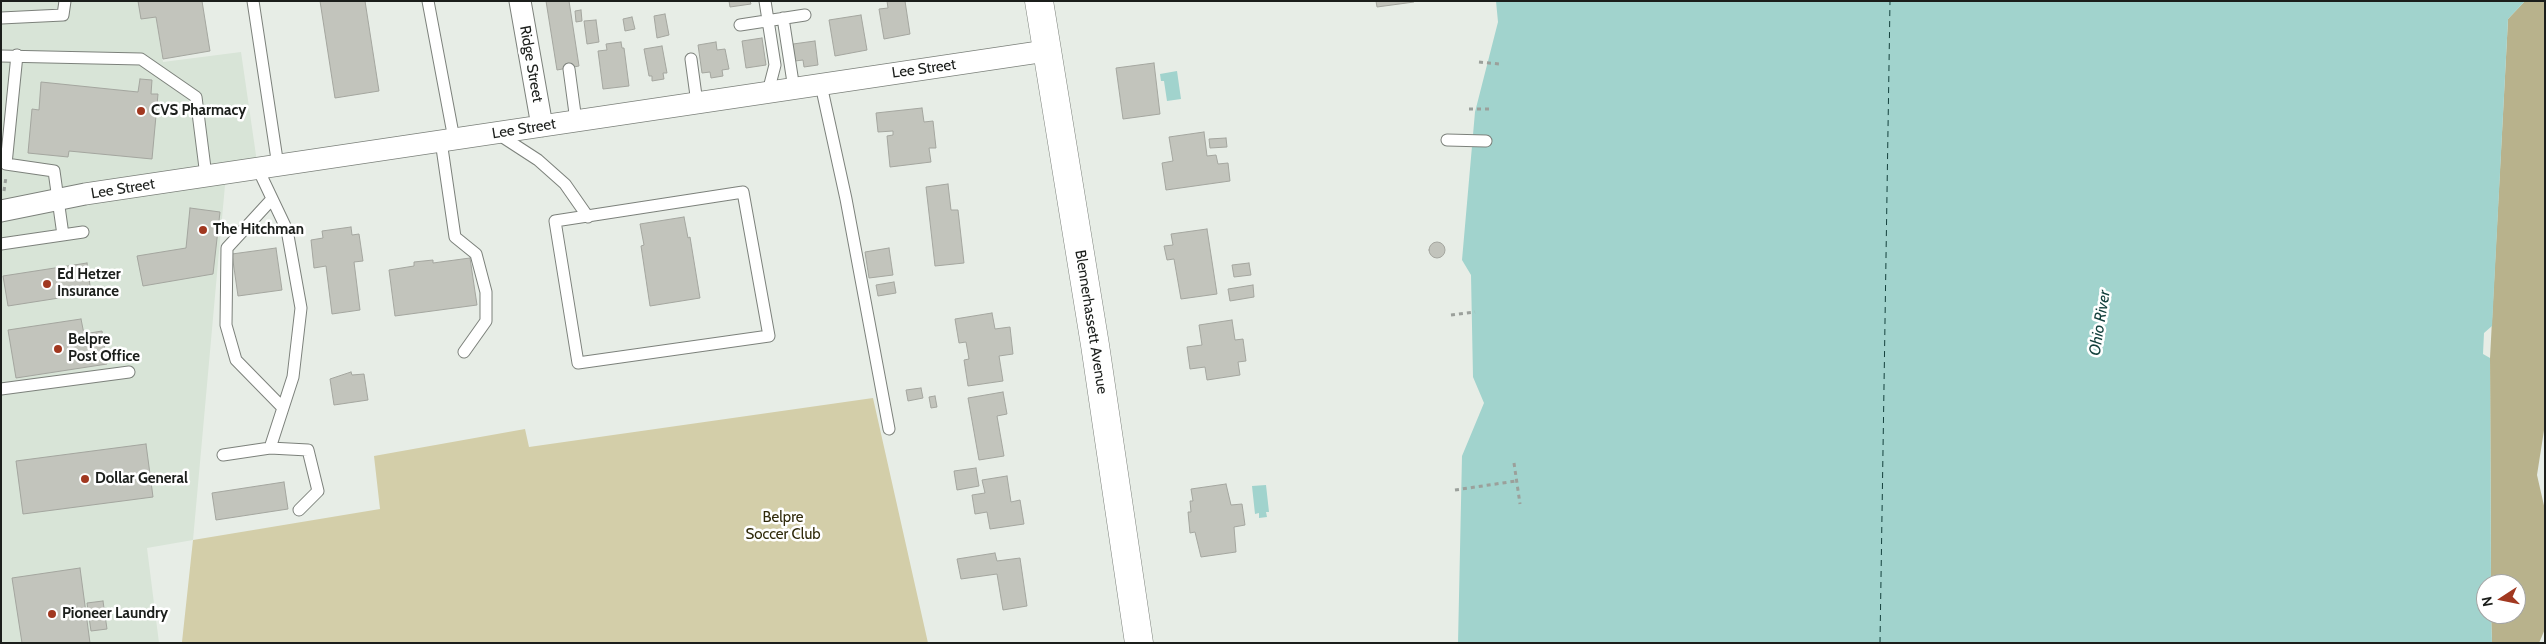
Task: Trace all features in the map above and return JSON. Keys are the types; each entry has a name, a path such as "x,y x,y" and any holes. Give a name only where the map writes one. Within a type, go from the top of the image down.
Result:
{"street":[{"name":"Ridge Street","path":"520,1 542,126"},
{"name":"Blennerhassett Avenue","path":"1040,1 1093,328 1139,643"},
{"name":"Lee Street","path":"1,211 59,198 1039,52 1047,53"}],"lane":[{"path":"1,18 62,15 65,1"},
{"path":"254,1 278,166"},
{"path":"428,1 447,140 455,237 476,254 486,292 486,321 464,352"},
{"path":"766,1 775,65 768,92"},
{"path":"740,25 805,15"},
{"path":"783,18 794,89"},
{"path":"17,55 6,164 54,171 64,235"},
{"path":"1,56 141,59 196,97 206,176"},
{"path":"691,59 698,103"},
{"path":"569,69 576,121"},
{"path":"821,85 846,200 889,429"},
{"path":"496,133 538,160 565,184 588,217"},
{"path":"1447,140 1486,141"},
{"path":"258,169 287,230 301,308 293,377 270,448"},
{"path":"743,192 769,336 578,363 555,221 588,217 743,192"},
{"path":"272,199 227,248 226,325 236,360 283,408"},
{"path":"1,244 83,232"},
{"path":"1,389 129,372"},
{"path":"222,455 270,448 308,450 318,491 299,510"}],"path":[{"path":"1479,62 1499,64"},
{"path":"1469,109 1491,108"},
{"path":"1451,315 1475,312"},
{"path":"1514,463 1520,504"},
{"path":"1455,490 1516,481"}],"shaded area":[{"path":"1,1 138,1 156,17 163,62 241,52 258,169 226,174 193,540 147,548 159,643 1,643"},
{"path":"2525,1 2545,1 2545,424 2537,475 2545,510 2545,629 2539,643 2492,643 2491,624 2526,624 2526,574 2491,574 2490,358 2508,19"}],"green space":[{"name":"Belpre Soccer Club","path":"873,398 928,643 178,643 182,642 193,540 380,509 374,456 525,429 529,447"}],"water":[{"name":"Ohio River","path":"1496,1 2525,1 2508,19 2492,326 2484,333 2483,354 2490,358 2491,574 2476,574 2476,624 2491,624 2492,643 1458,643 1462,456 1484,403 1473,377 1471,275 1462,260 1475,112 1498,22"},
{"path":"1177,71 1181,99 1167,101 1164,81 1161,81 1160,74"},
{"path":"1266,485 1269,512 1266,512 1267,517 1259,518 1259,513 1255,514 1252,486"}],"building":[{"path":"138,1 202,1 210,51 163,59 156,17 141,19"},
{"path":"320,1 365,1 379,91 335,98"},
{"path":"546,1 569,1 579,66 557,70"},
{"path":"729,1 750,1 751,4 730,7"},
{"path":"887,1 905,1 910,34 884,39 879,9 888,8"},
{"path":"1376,1 1414,1 1414,2 1377,7"},
{"path":"581,10 582,21 576,22 575,11"},
{"path":"665,14 669,35 657,38 654,16"},
{"path":"861,15 867,50 835,56 829,20"},
{"path":"632,17 635,29 625,31 623,19"},
{"path":"596,20 599,42 587,44 584,21"},
{"path":"762,38 766,65 746,68 742,41"},
{"path":"815,41 818,65 804,67 803,60 795,61 793,44"},
{"path":"621,42 622,48 624,48 629,86 603,89 598,51 607,50 606,44"},
{"path":"716,42 717,50 725,49 729,69 722,70 723,76 711,78 710,72 702,73 698,45"},
{"path":"662,46 667,73 663,73 664,79 652,81 652,76 649,76 644,49"},
{"path":"1154,63 1160,114 1123,119 1116,68"},
{"name":"CVS Pharmacy","path":"140,79 152,80 151,94 158,94 152,159 69,151 68,157 28,153 32,109 39,110 41,82 138,92"},
{"path":"922,108 924,122 933,121 936,148 929,148 931,162 890,167 887,136 893,135 893,131 878,132 876,113"},
{"path":"1204,132 1207,156 1216,155 1218,164 1228,163 1230,181 1166,190 1162,163 1173,161 1169,137"},
{"path":"1226,138 1227,147 1210,148 1209,139"},
{"path":"948,184 951,210 958,210 964,263 935,266 926,187"},
{"name":"The Hitchman","path":"190,208 220,212 213,274 143,286 137,256 186,248"},
{"path":"684,217 688,238 690,237 700,298 650,306 641,246 644,245 640,224"},
{"path":"351,227 352,235 359,234 363,261 354,262 360,310 332,314 326,266 314,268 311,240 323,238 322,231"},
{"path":"1207,229 1217,294 1181,299 1174,259 1167,260 1164,246 1173,245 1171,234"},
{"path":"1437,242 1445,250 1437,258 1429,250"},
{"path":"276,248 282,290 238,296 232,254"},
{"path":"889,248 893,275 869,278 865,252"},
{"path":"470,258 477,305 395,316 389,270 414,266 414,262 433,260 433,263"},
{"name":"Ed Hetzer Insurance","path":"87,263 91,293 8,306 3,276"},
{"path":"1249,263 1251,275 1234,277 1232,265"},
{"path":"894,282 896,293 878,296 876,285"},
{"path":"1253,285 1254,297 1230,301 1228,289"},
{"path":"992,313 995,329 1010,327 1013,354 999,356 1003,381 968,386 964,360 969,359 966,342 959,343 955,319"},
{"name":"Belpre Post Office","path":"81,319 84,334 102,331 107,364 16,378 8,330"},
{"path":"1232,320 1235,340 1243,339 1246,361 1238,362 1240,375 1207,380 1205,367 1190,369 1187,347 1202,345 1199,325"},
{"path":"351,372 352,375 364,374 368,400 334,405 330,379"},
{"path":"921,388 923,398 908,401 906,390"},
{"path":"1003,392 1007,414 997,416 1004,456 979,460 968,398"},
{"path":"935,396 937,407 931,408 929,397"},
{"name":"Dollar General","path":"146,444 153,497 23,514 16,461"},
{"path":"976,468 979,486 957,490 954,471"},
{"path":"1007,476 1011,502 1020,500 1024,524 990,529 987,512 975,514 972,495 985,493 982,480"},
{"path":"284,482 288,509 216,520 212,493"},
{"path":"1226,484 1231,505 1242,504 1245,525 1234,527 1236,552 1201,557 1195,532 1190,533 1188,512 1191,512 1190,501 1193,501 1191,489"},
{"path":"995,553 997,561 1020,558 1027,606 1003,610 997,574 961,579 957,559"},
{"name":"Pioneer Laundry","path":"80,568 90,643 22,643 12,578"},
{"path":"103,601 107,629 91,631 87,603"}],"ferry route":[{"path":"1880,643 1890,1"}],"place":[{"name":"CVS Pharmacy","path":"141,111"},
{"name":"The Hitchman","path":"203,230"},
{"name":"Ed Hetzer Insurance","path":"47,284"},
{"name":"Belpre Post Office","path":"58,349"},
{"name":"Dollar General","path":"85,479"},
{"name":"Pioneer Laundry","path":"52,614"}]}
